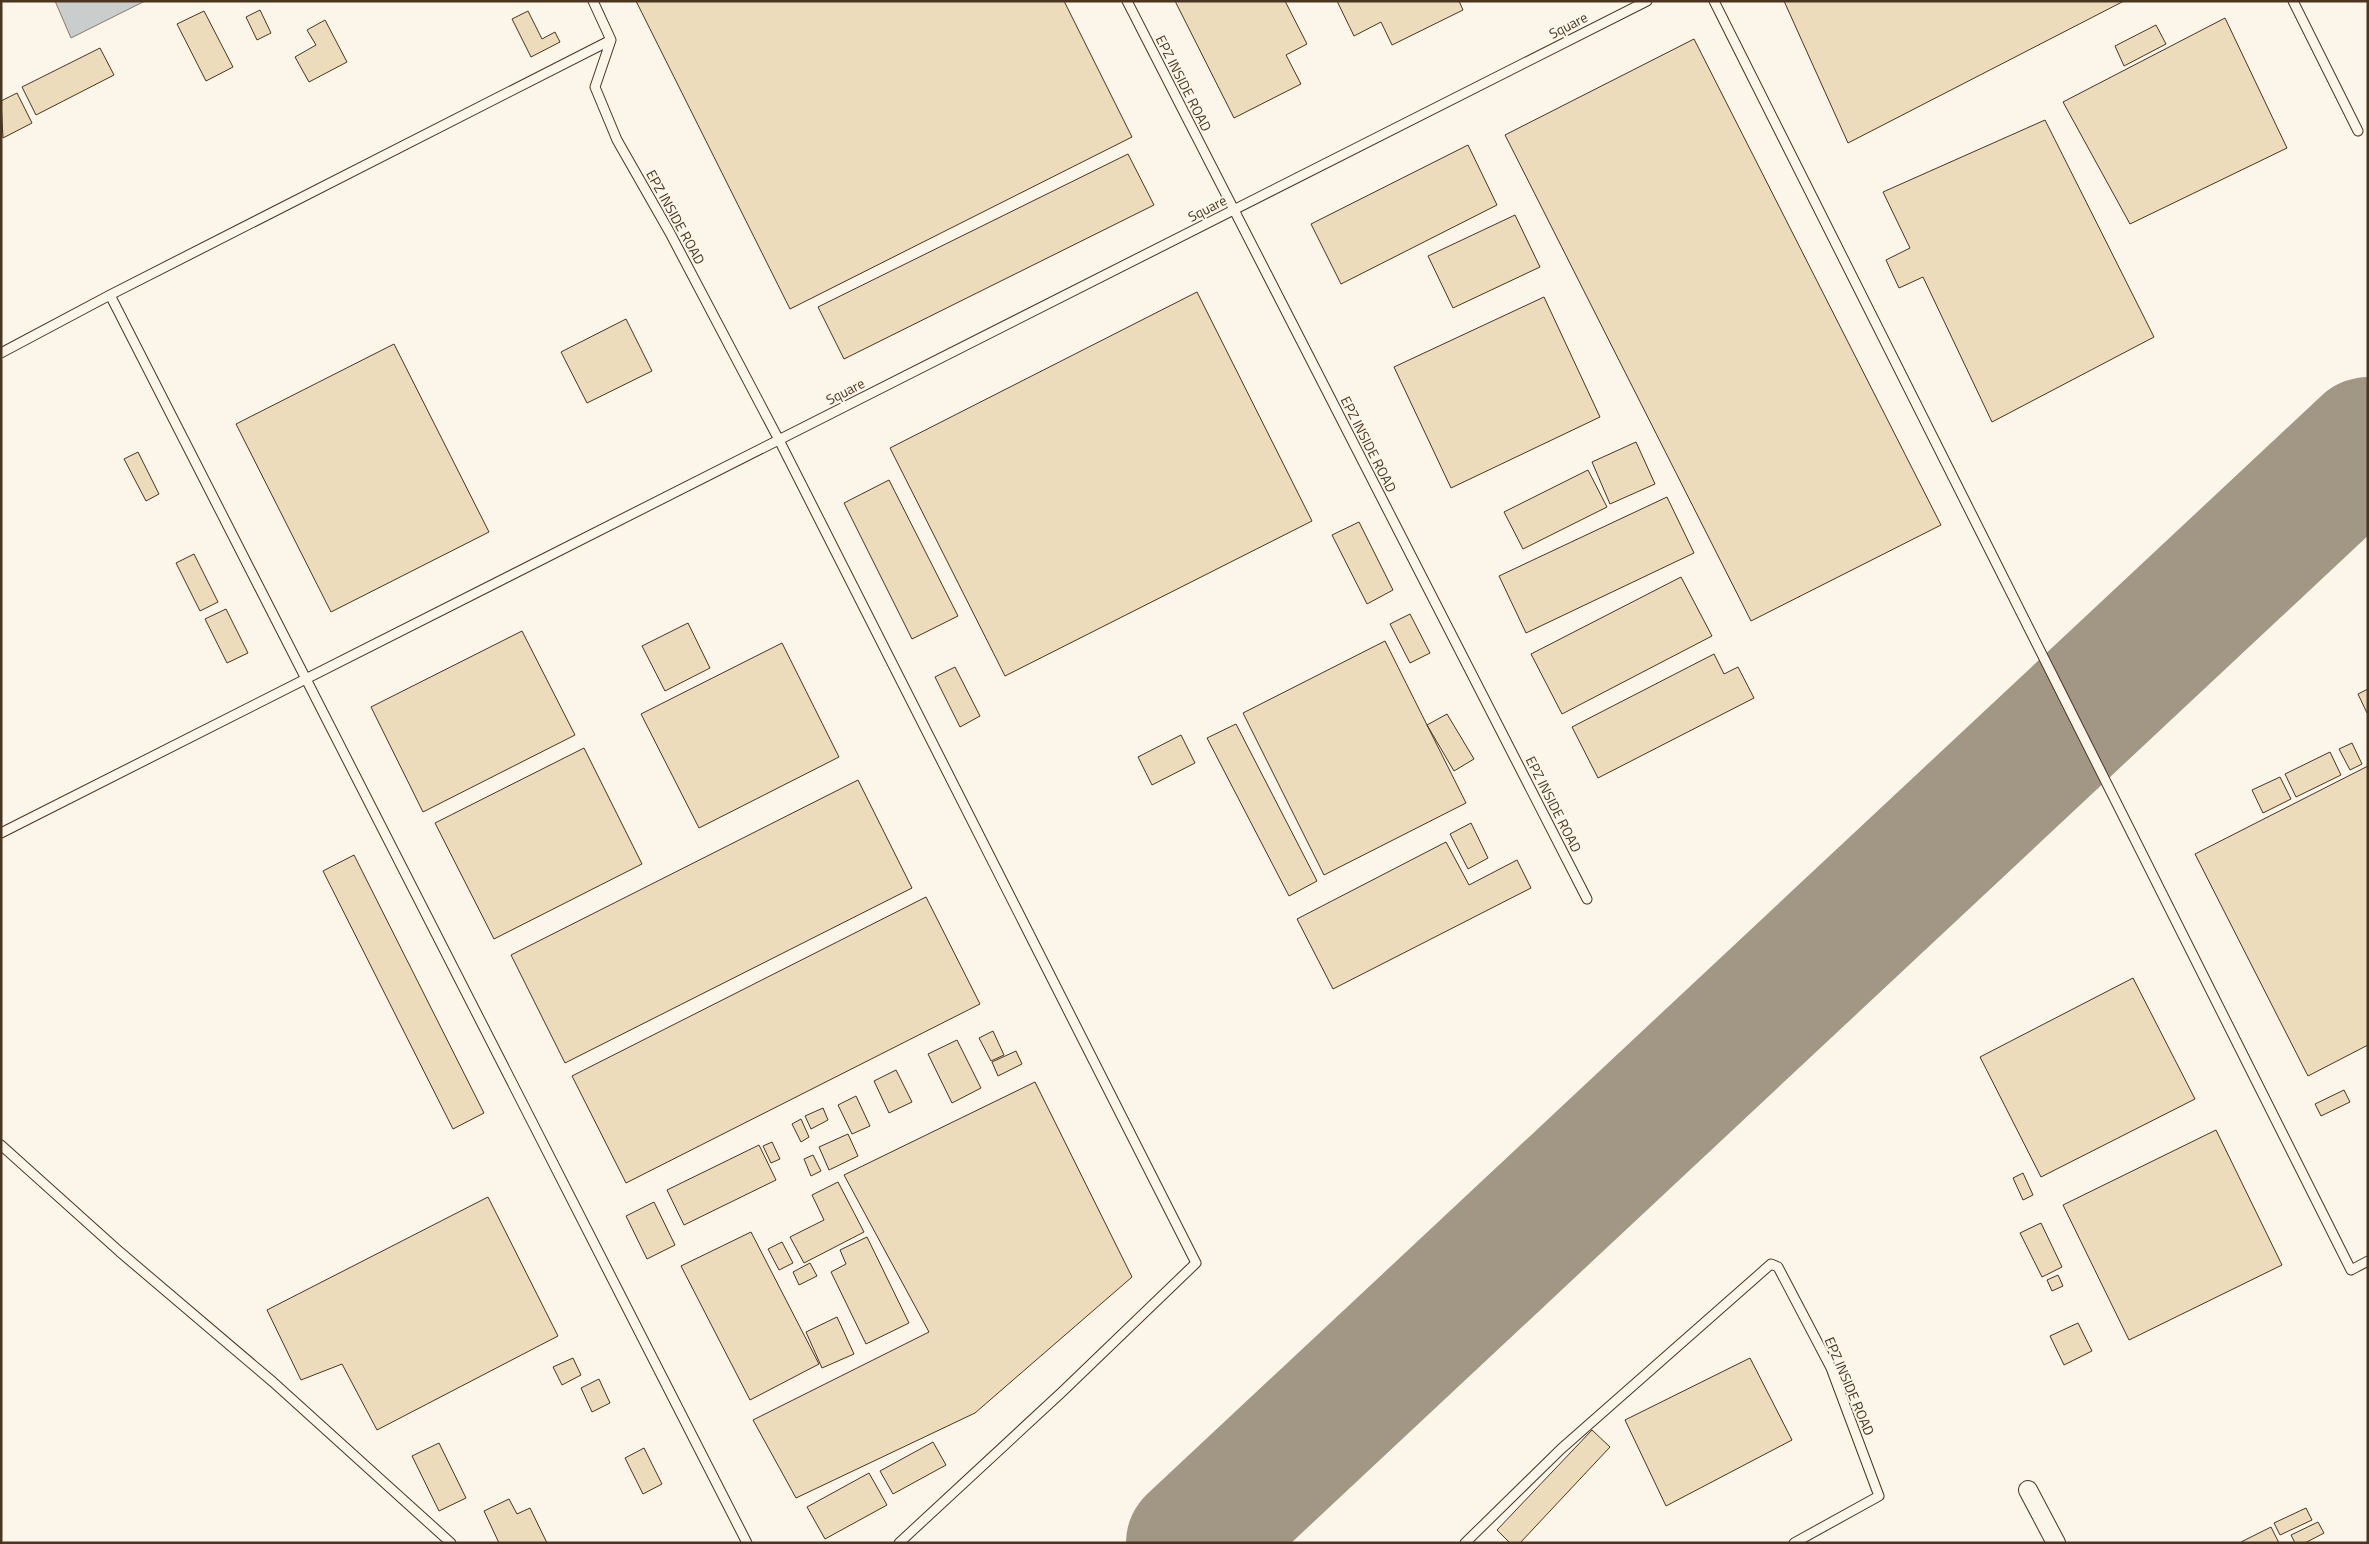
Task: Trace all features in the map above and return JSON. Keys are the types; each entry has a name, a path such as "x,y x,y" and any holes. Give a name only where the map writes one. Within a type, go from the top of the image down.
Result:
{"street":[{"path":"2028,1490 2056,1543"}],"lane":[{"path":"1,353 110,295 611,40 594,1"},
{"name":"EPZ INSIDE ROAD","path":"1127,1 1586,899"},
{"name":"Square","path":"1,833 1647,1"},
{"path":"1714,1 2351,1270 2368,1261"},
{"path":"2293,1 2358,132"},
{"name":"EPZ INSIDE ROAD","path":"611,40 595,87 613,131 779,440 1196,1263 1062,1392 899,1543"},
{"path":"110,295 746,1543"},
{"path":"1,1145 120,1252 273,1382 451,1543"},
{"name":"EPZ INSIDE ROAD","path":"1465,1543 1561,1448 1771,1264 1778,1267 1831,1368 1879,1496 1794,1543"}],"shaded area":[{"path":"55,1 145,1 71,38"}],"building":[{"path":"636,1 1064,1 1132,137 790,309"},
{"path":"1175,1 1285,1 1307,44 1286,55 1301,84 1234,118"},
{"path":"1337,1 1459,1 1463,10 1392,45 1381,22 1354,36"},
{"path":"1784,1 2124,1 1848,143"},
{"path":"260,10 271,33 257,40 246,17"},
{"path":"204,11 233,67 206,81 177,24"},
{"path":"528,11 542,39 555,32 560,42 531,57 512,19"},
{"path":"2225,18 2287,148 2130,224 2063,102"},
{"path":"325,20 347,62 309,82 295,57 316,45 307,30"},
{"path":"2156,25 2166,44 2124,66 2115,46"},
{"path":"1694,39 1941,525 1751,621 1505,135"},
{"path":"100,48 114,75 36,115 22,87"},
{"path":"17,93 32,123 3,138 1,101"},
{"path":"2045,120 2154,337 1992,422 1923,277 1899,288 1886,260 1910,248 1883,192"},
{"path":"1468,145 1497,205 1341,284 1311,224"},
{"path":"1128,154 1154,205 844,359 818,307"},
{"path":"1515,215 1540,267 1453,308 1428,256"},
{"path":"1197,292 1312,521 1005,676 890,448"},
{"path":"1544,297 1600,417 1451,488 1394,367"},
{"path":"626,319 652,371 587,403 561,352"},
{"path":"394,344 489,532 331,612 236,424"},
{"path":"1636,442 1655,484 1610,504 1592,462"},
{"path":"138,452 159,494 146,501 124,459"},
{"path":"1588,470 1607,507 1523,549 1504,512"},
{"path":"889,480 958,616 912,639 844,503"},
{"path":"1667,497 1694,553 1526,633 1499,576"},
{"path":"1359,522 1393,590 1367,604 1332,535"},
{"path":"194,554 218,602 200,611 176,563"},
{"path":"1681,577 1712,636 1562,714 1531,654"},
{"path":"226,609 248,653 227,663 205,619"},
{"path":"1410,614 1430,653 1410,663 1390,624"},
{"path":"688,623 710,668 665,691 642,646"},
{"path":"522,631 575,735 423,812 371,707"},
{"path":"1385,641 1466,803 1324,875 1243,713"},
{"path":"782,643 839,757 699,828 641,714"},
{"path":"1714,654 1724,674 1738,667 1754,698 1598,778 1572,727"},
{"path":"955,667 980,716 960,727 935,677"},
{"path":"2368,689 2368,712 2367,713 2358,694"},
{"path":"1447,714 1474,759 1454,771 1427,725"},
{"path":"1236,724 1317,881 1289,896 1207,738"},
{"path":"1181,735 1195,763 1152,785 1138,757"},
{"path":"2352,743 2362,764 2350,770 2339,749"},
{"path":"584,748 642,864 494,939 435,823"},
{"path":"2330,752 2341,775 2296,797 2285,774"},
{"path":"2368,766 2368,1045 2308,1076 2195,854"},
{"path":"2280,777 2291,799 2263,813 2252,790"},
{"path":"858,780 912,888 565,1063 511,955"},
{"path":"1471,823 1488,858 1468,869 1450,834"},
{"path":"1446,842 1469,885 1517,860 1531,888 1333,989 1297,919"},
{"path":"354,855 484,1113 453,1129 323,871"},
{"path":"926,897 980,1004 626,1183 572,1076"},
{"path":"2133,978 2195,1099 2041,1177 1980,1057"},
{"path":"993,1031 1004,1055 991,1061 979,1038"},
{"path":"957,1040 981,1088 952,1103 928,1054"},
{"path":"1016,1051 1022,1064 998,1076 992,1062"},
{"path":"896,1070 912,1102 889,1113 874,1081"},
{"path":"1035,1082 1132,1277 975,1413 796,1498 753,1420 929,1332 844,1175"},
{"path":"2344,1090 2350,1102 2321,1116 2315,1104"},
{"path":"856,1096 870,1126 852,1134 838,1105"},
{"path":"823,1108 828,1120 811,1129 805,1116"},
{"path":"801,1119 809,1137 801,1142 792,1124"},
{"path":"2216,1130 2282,1265 2129,1340 2063,1205"},
{"path":"848,1134 858,1156 829,1170 819,1147"},
{"path":"772,1142 780,1159 771,1163 763,1146"},
{"path":"759,1145 776,1180 684,1225 667,1190"},
{"path":"813,1155 821,1171 811,1176 804,1159"},
{"path":"2023,1173 2033,1195 2023,1200 2013,1178"},
{"path":"838,1182 864,1232 804,1263 790,1237 824,1220 812,1195"},
{"path":"488,1197 558,1336 377,1430 342,1364 301,1380 267,1310"},
{"path":"654,1202 675,1245 647,1259 626,1216"},
{"path":"2041,1223 2062,1267 2042,1277 2020,1233"},
{"path":"751,1232 819,1364 750,1400 681,1266"},
{"path":"867,1237 909,1323 866,1344 831,1272 846,1264 840,1250"},
{"path":"782,1242 793,1263 779,1270 768,1249"},
{"path":"810,1263 817,1276 799,1285 793,1272"},
{"path":"2058,1275 2063,1286 2052,1291 2047,1280"},
{"path":"837,1317 854,1354 822,1368 806,1332"},
{"path":"2078,1323 2092,1351 2064,1365 2050,1336"},
{"path":"573,1358 581,1375 562,1385 553,1367"},
{"path":"1750,1358 1792,1440 1666,1506 1625,1420"},
{"path":"599,1379 610,1403 592,1412 581,1388"},
{"path":"1592,1430 1610,1447 1520,1543 1510,1543 1497,1530"},
{"path":"933,1442 946,1465 893,1494 880,1471"},
{"path":"439,1443 466,1498 439,1511 412,1456"},
{"path":"644,1448 662,1484 643,1494 625,1458"},
{"path":"869,1473 887,1505 825,1539 807,1507"},
{"path":"509,1499 517,1514 530,1508 547,1543 499,1543 484,1511"},
{"path":"2306,1508 2312,1520 2280,1535 2274,1523"},
{"path":"2318,1522 2324,1533 2305,1543 2295,1543 2291,1535"},
{"path":"2271,1527 2279,1543 2241,1543 2241,1542"}],"runway":[{"path":"1193,1543 2368,444"}]}
